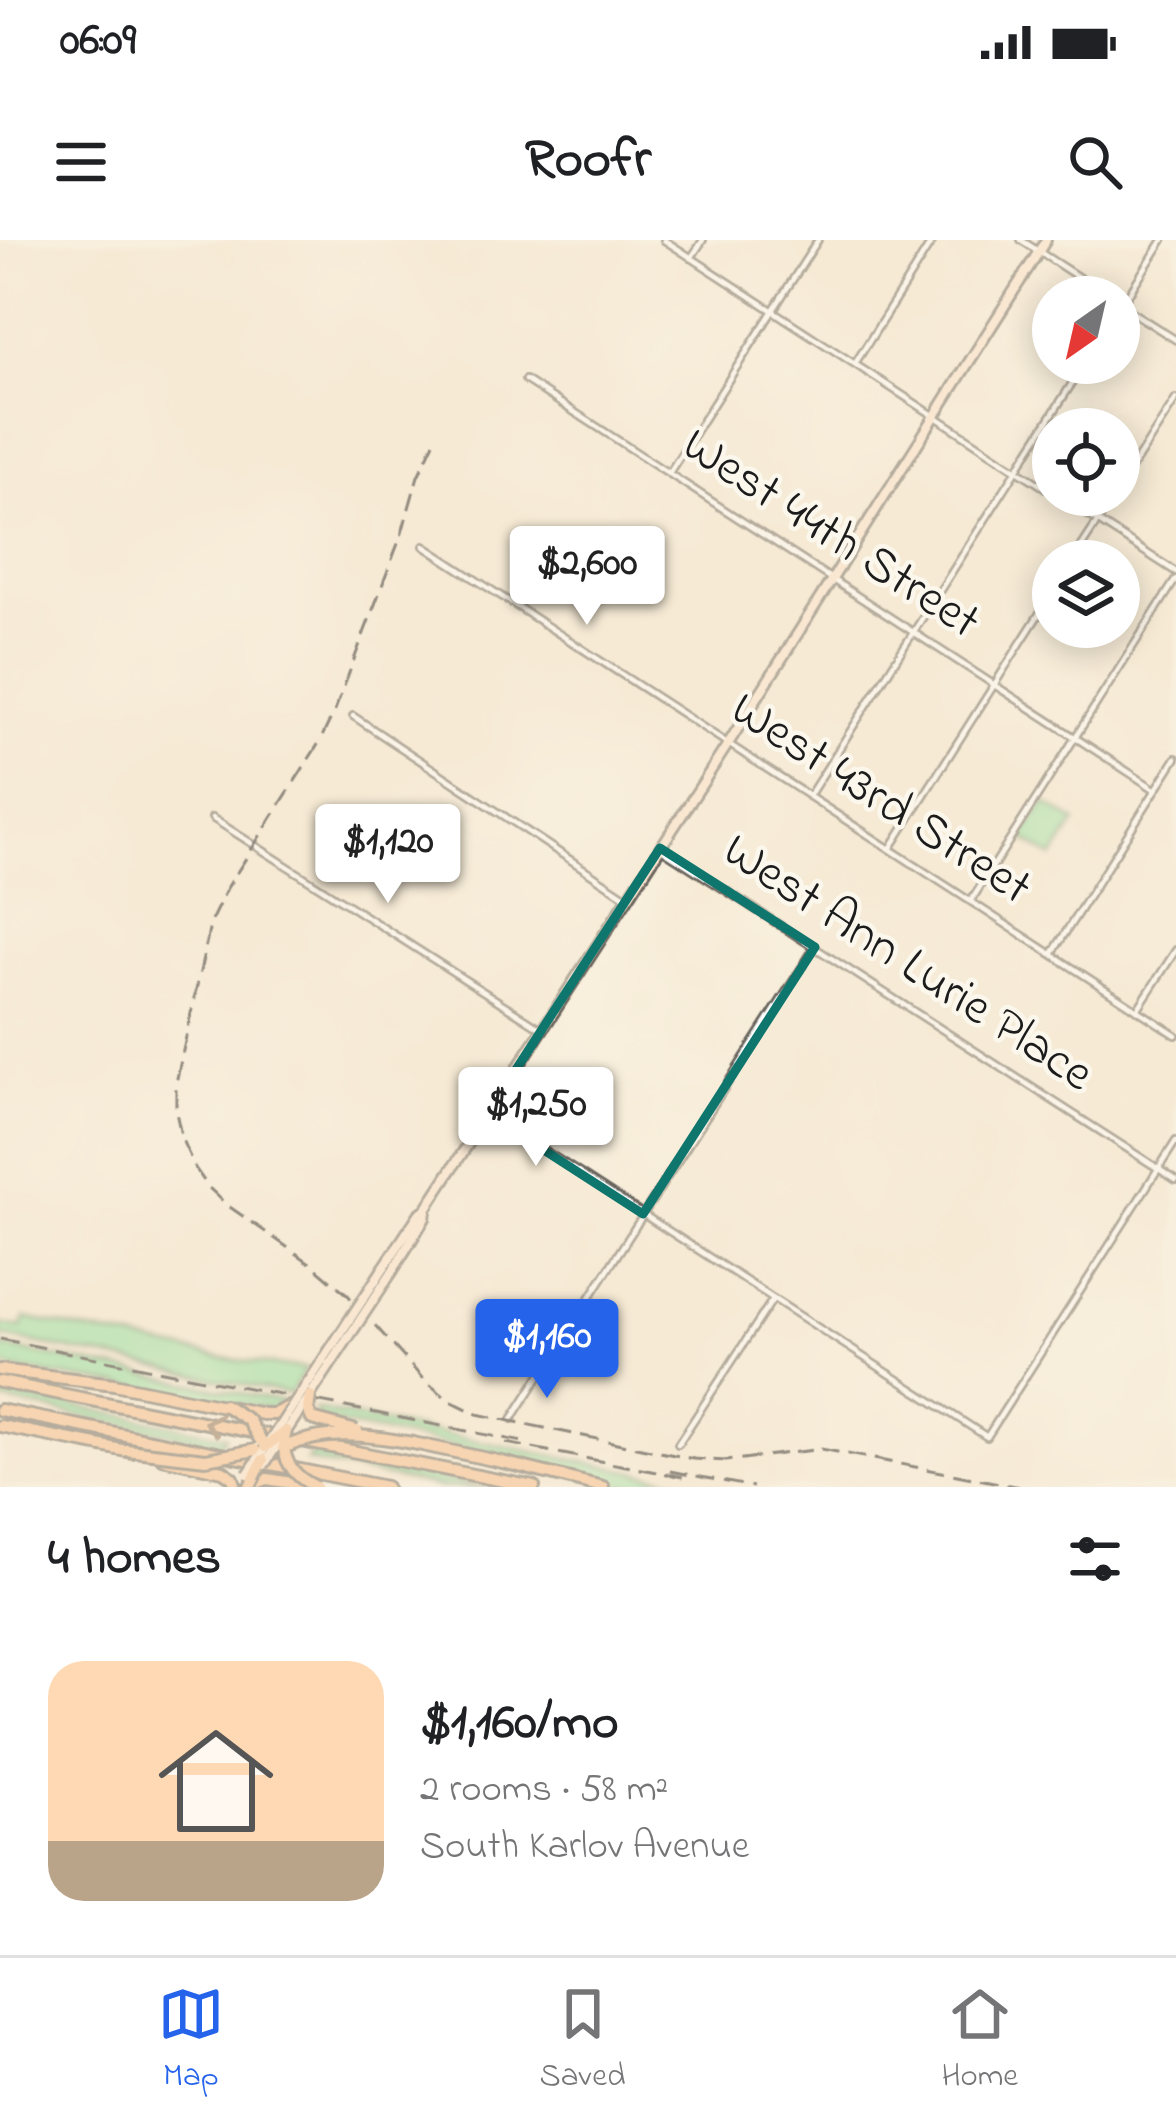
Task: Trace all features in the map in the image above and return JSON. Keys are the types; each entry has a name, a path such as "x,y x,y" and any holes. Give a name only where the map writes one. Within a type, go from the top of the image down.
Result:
{"highway":[{"path":"0,1370 274,1414 293,1405"},
{"path":"0,1382 533,1487"},
{"path":"310,1396 309,1414 319,1422 412,1443"},
{"path":"224,1405 248,1420 266,1454"},
{"path":"293,1405 283,1448 295,1473 315,1487"},
{"path":"0,1410 386,1487"},
{"path":"0,1426 223,1471 238,1487"},
{"path":"249,1482 286,1431"},
{"path":"126,1450 206,1459 266,1454 324,1435 380,1437 603,1487"},
{"path":"249,1482 276,1479 315,1487"}],"main road":[{"path":"266,1454 293,1405 728,744 1046,240"},
{"path":"286,1431 392,1272 426,1209"},
{"path":"238,1487 249,1482"}],"street":[{"path":"664,240 1032,479"},
{"path":"691,258 703,240"},
{"path":"669,473 818,240"},
{"path":"855,364 933,240"},
{"path":"1021,240 1076,276"},
{"path":"1140,276 1163,240"},
{"path":"1140,318 1176,340"},
{"name":"West 44th Street","path":"525,380 1156,790"},
{"path":"808,796 1071,384"},
{"path":"1140,456 1176,399"},
{"path":"971,902 1176,576 1090,516"},
{"path":"1086,540 1101,516"},
{"name":"West 43rd Street","path":"424,546 1176,1035"},
{"path":"890,849 1032,625"},
{"path":"353,716 628,898"},
{"path":"1052,954 1176,758"},
{"path":"212,818 542,1029"},
{"name":"West Ann Lurie Place","path":"660,848 1176,1180"},
{"path":"512,1419 815,947"},
{"path":"1138,1010 1176,950"},
{"path":"498,1097 508,1104 519,1134 987,1437 1176,1141"},
{"path":"678,1444 773,1299"}],"highlighted area":[{"path":"660,848 815,947 643,1214 519,1134 498,1097"}],"green space":[{"path":"1045,802 1076,822 1053,858 1022,837"},
{"path":"25,1318 233,1360 306,1369 289,1394 0,1336 0,1324 22,1328"},
{"path":"0,1346 284,1402 272,1409 14,1369 0,1364"},
{"path":"0,1391 226,1436 221,1444 0,1400"},
{"path":"314,1409 713,1487 619,1487 488,1453 319,1420"},
{"path":"312,1453 485,1487 440,1487 307,1461"}],"railway":[{"path":"434,442 335,710 211,921 176,1083 182,1140 195,1168 227,1205 347,1294 424,1380 477,1414 694,1459 726,1461 821,1449 1020,1487"},
{"path":"0,1339 523,1442"},
{"path":"506,1443 683,1477"},
{"path":"670,1471 753,1487"}]}
